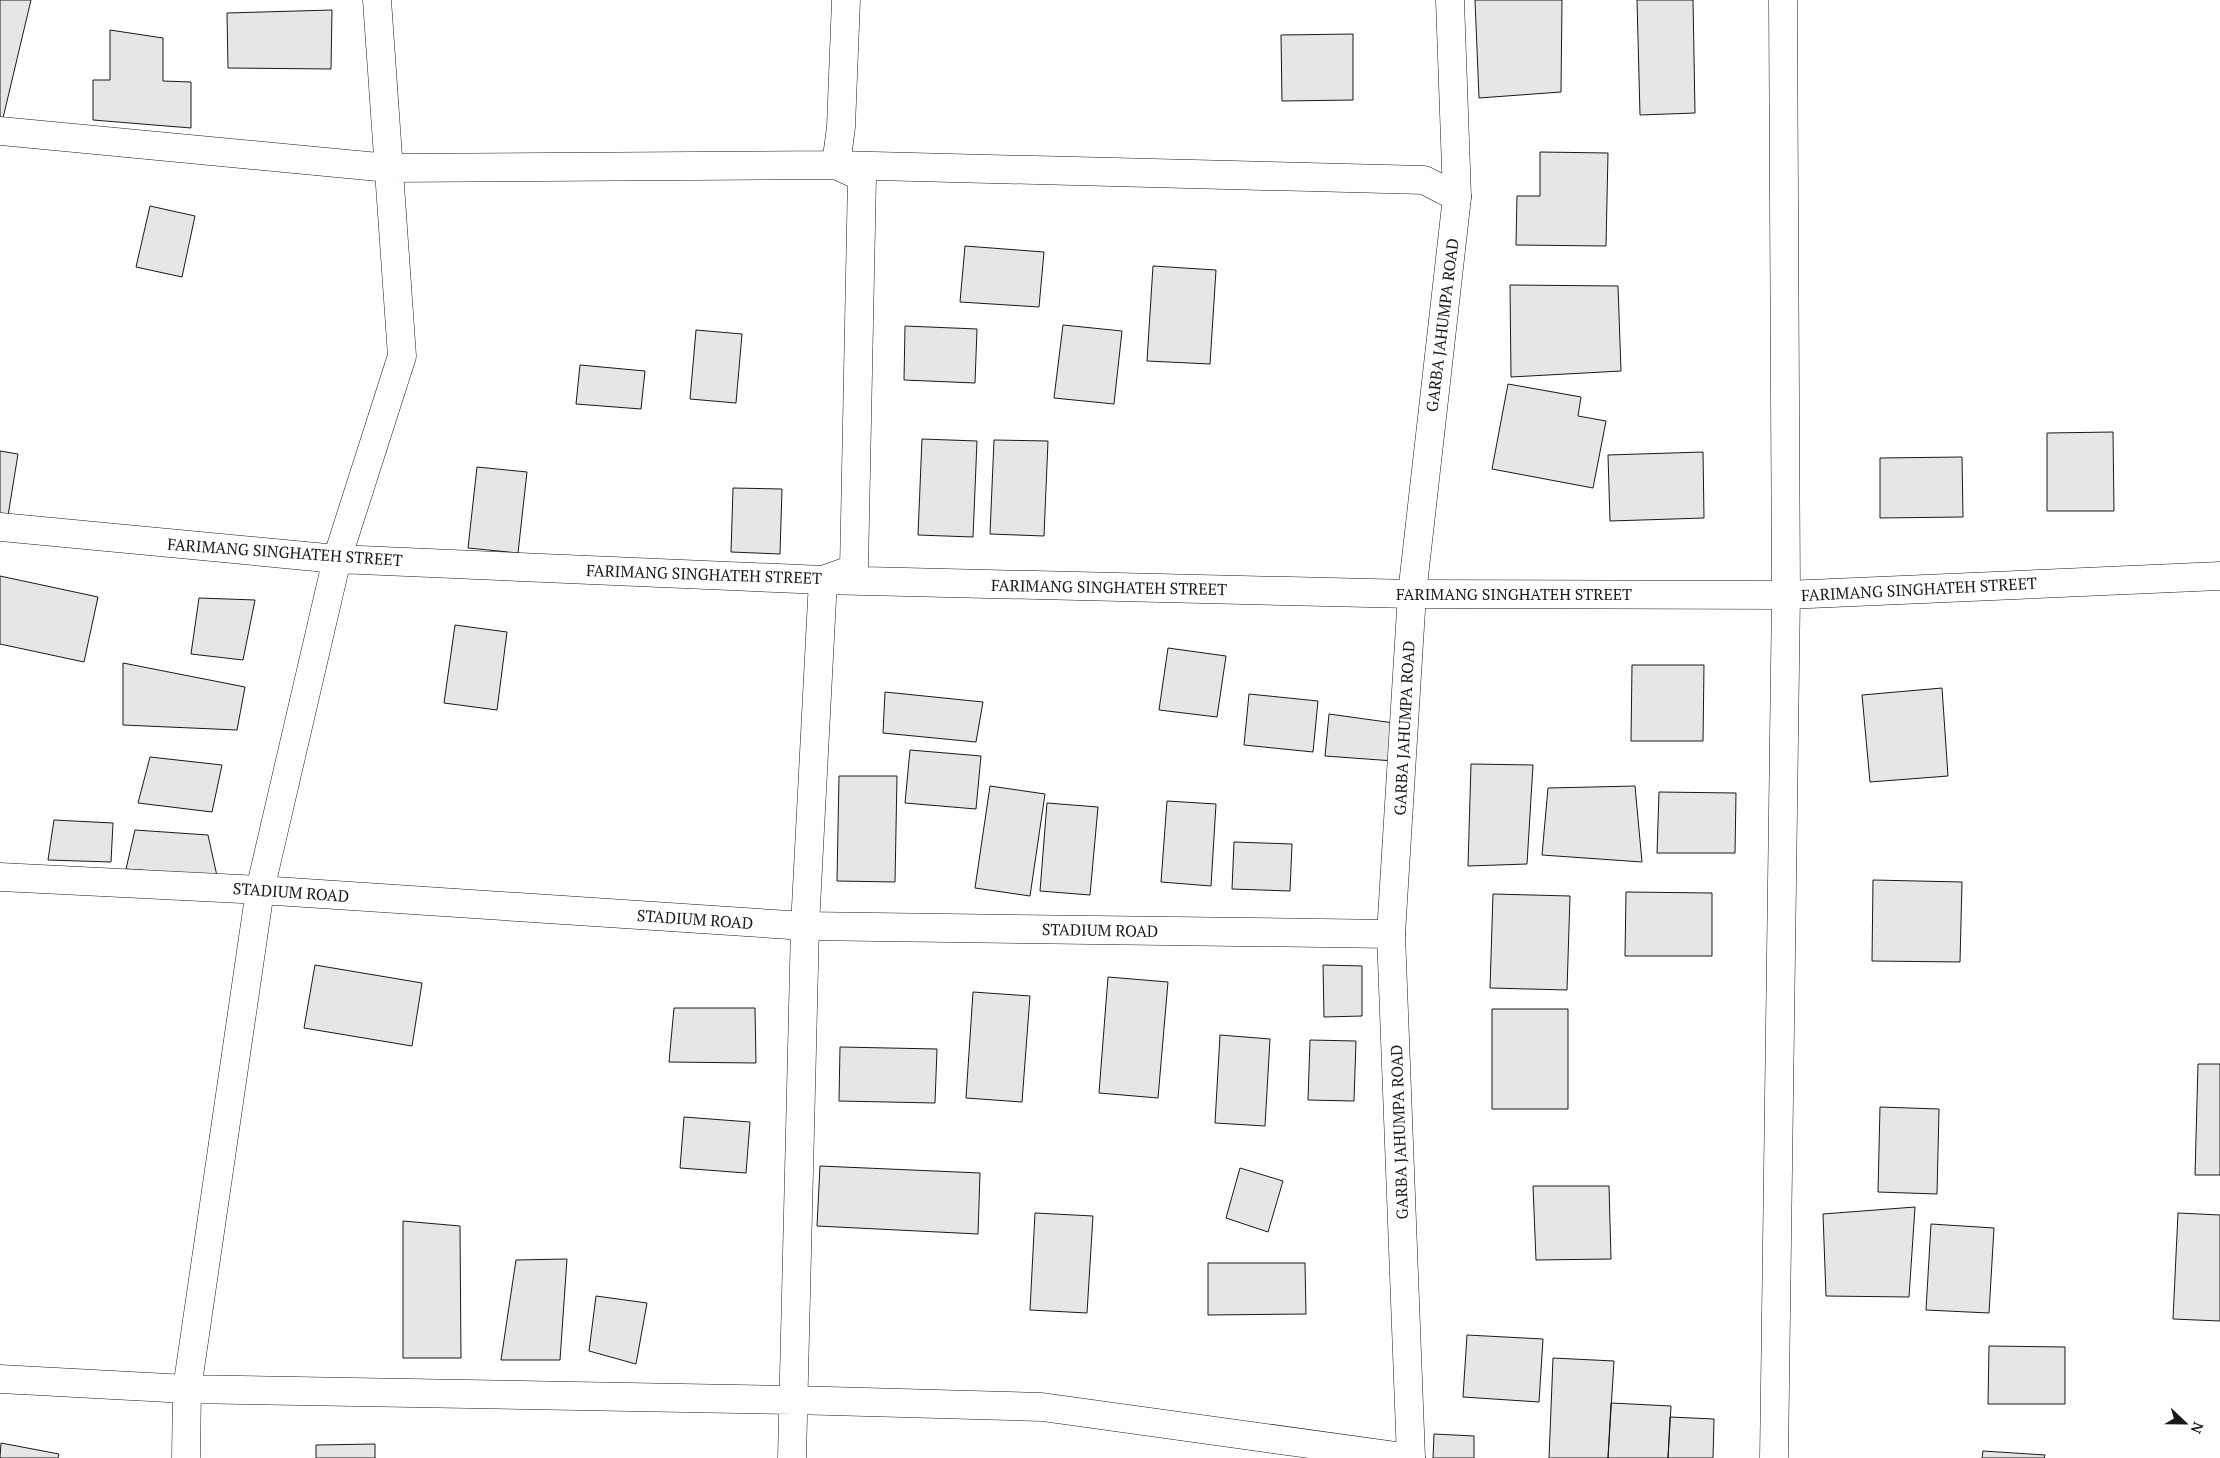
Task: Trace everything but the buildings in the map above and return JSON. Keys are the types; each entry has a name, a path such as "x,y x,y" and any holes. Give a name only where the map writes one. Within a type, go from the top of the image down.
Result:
{"street":[{"path":"173,1458 187,1389 260,890 337,559 402,356 377,0"},
{"path":"836,165 841,127 846,0"},
{"name":"GARBA JAHUMPA ROAD","path":"1411,1458 1391,934 1412,594 1457,196 1450,0"},
{"path":"1774,1458 1786,595 1782,0"},
{"path":"0,131 389,168 836,165 1424,180 1457,196"},
{"path":"792,1458 805,926 823,580 854,568 862,177 836,165"},
{"name":"FARIMANG SINGHATEH STREET","path":"0,527 337,559 823,580 1412,594 1786,595 2220,576"},
{"name":"STADIUM ROAD","path":"0,877 260,890 805,926 1391,934"},
{"path":"0,1379 187,1389 793,1400 1042,1408 1411,1458"},
{"path":"186,1458 187,1389"}]}
